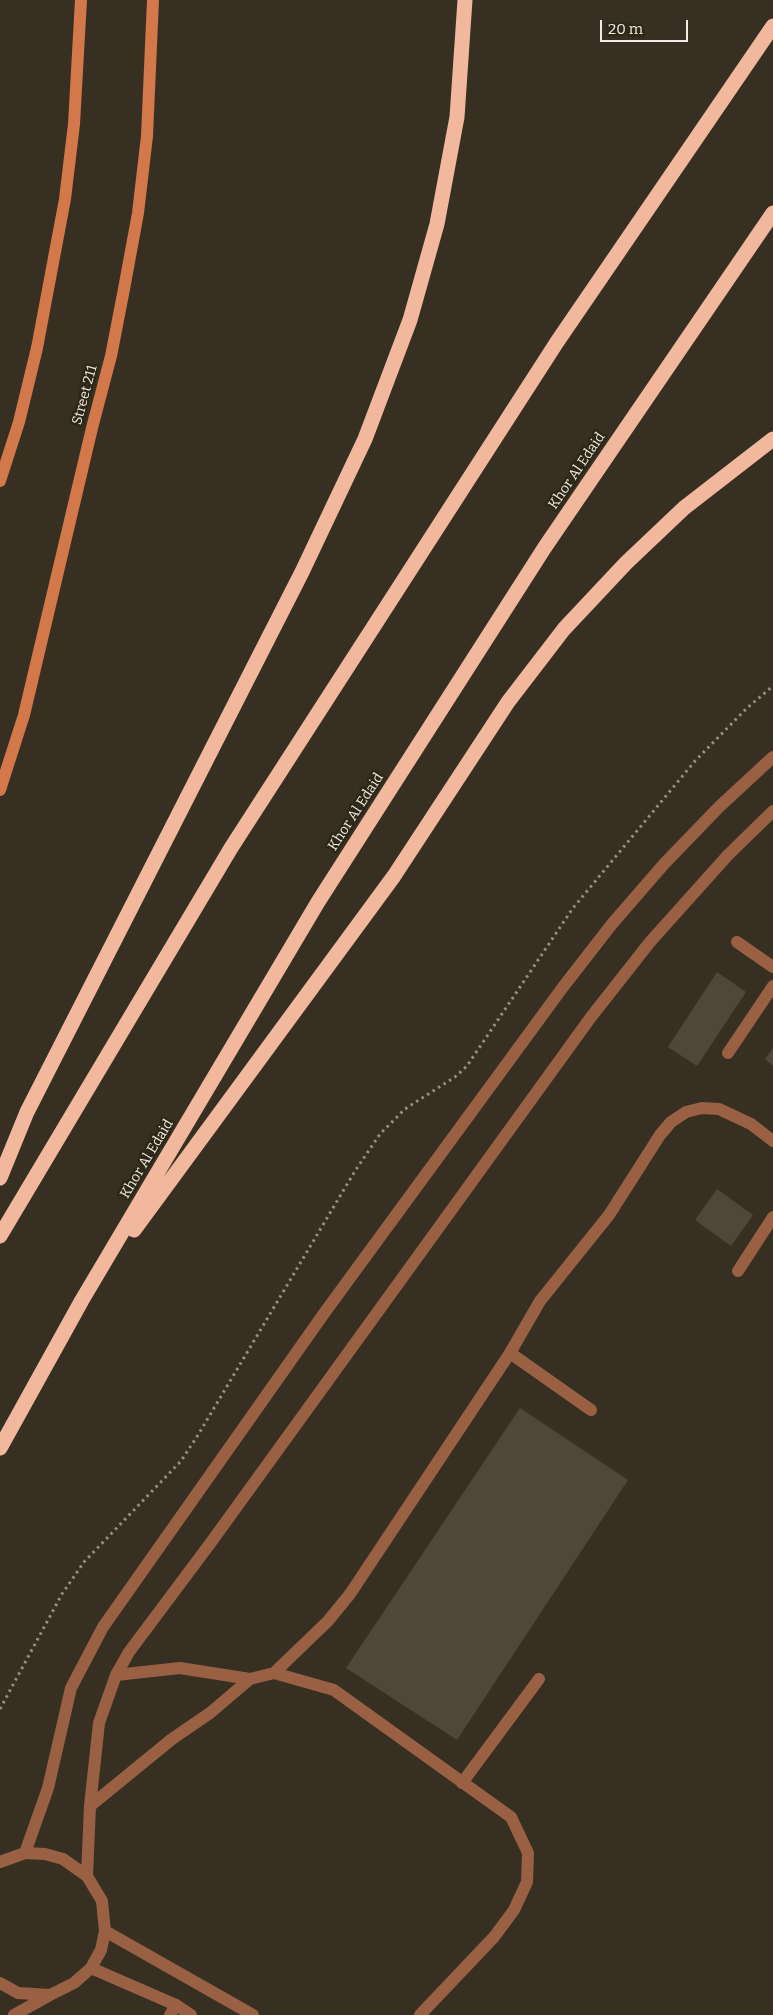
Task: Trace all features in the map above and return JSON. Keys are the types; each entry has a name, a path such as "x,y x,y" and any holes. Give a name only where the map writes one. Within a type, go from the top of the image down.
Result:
{"highway":[{"path":"0,1178 28,1112 302,572 365,439 410,320 437,224 457,117 465,0"},
{"path":"0,1236 231,848 557,342 773,26"},
{"name":"Khor Al Edaid","path":"0,1448 82,1300 318,902 545,547 773,213"},
{"path":"82,1300 394,876 508,702 564,629 626,563 684,508 773,439"}],"main road":[{"path":"0,481 19,422 37,348 65,199 74,124 81,0"},
{"name":"Street 211","path":"0,790 24,714 111,356 138,213 147,136 153,0"}],"street":[{"path":"25,1854 48,1788 71,1688 103,1627 325,1312 575,971 612,924 664,864 718,807 773,757"},
{"path":"87,1876 90,1806 99,1724 116,1675 154,1618 212,1541 591,1017 650,942 728,855 773,812"},
{"path":"737,942 773,968"},
{"path":"728,1053 773,986"},
{"path":"274,1673 328,1621 350,1594 510,1353 540,1301 609,1215 660,1135 671,1122 694,1110 719,1109 735,1115 773,1141"},
{"path":"738,1271 773,1217"},
{"path":"510,1353 591,1410"},
{"path":"116,1675 180,1668 250,1679 274,1673 334,1690 511,1817 528,1853 527,1882 514,1910 494,1937 420,2015"},
{"path":"90,1806 172,1739 210,1713 250,1679"},
{"path":"462,1783 539,1679"},
{"path":"0,1862 25,1854 45,1854 63,1859 87,1876 102,1901 105,1931 100,1950 91,1968 74,1983 14,2015"},
{"path":"105,1931 253,2015"},
{"path":"91,1968 173,2010 192,2015"},
{"path":"0,1983 18,1993 50,1995"}],"path":[{"path":"0,1709 62,1594 84,1562 181,1461 354,1171 380,1134 405,1109 455,1077 467,1066 573,908 695,761 747,708 773,686"}],"building":[{"path":"717,972 746,992 697,1066 668,1047"},
{"path":"773,1048 773,1066 765,1059"},
{"path":"717,1189 753,1215 731,1246 695,1220"},
{"path":"520,1408 628,1480 457,1740 346,1668"}]}
